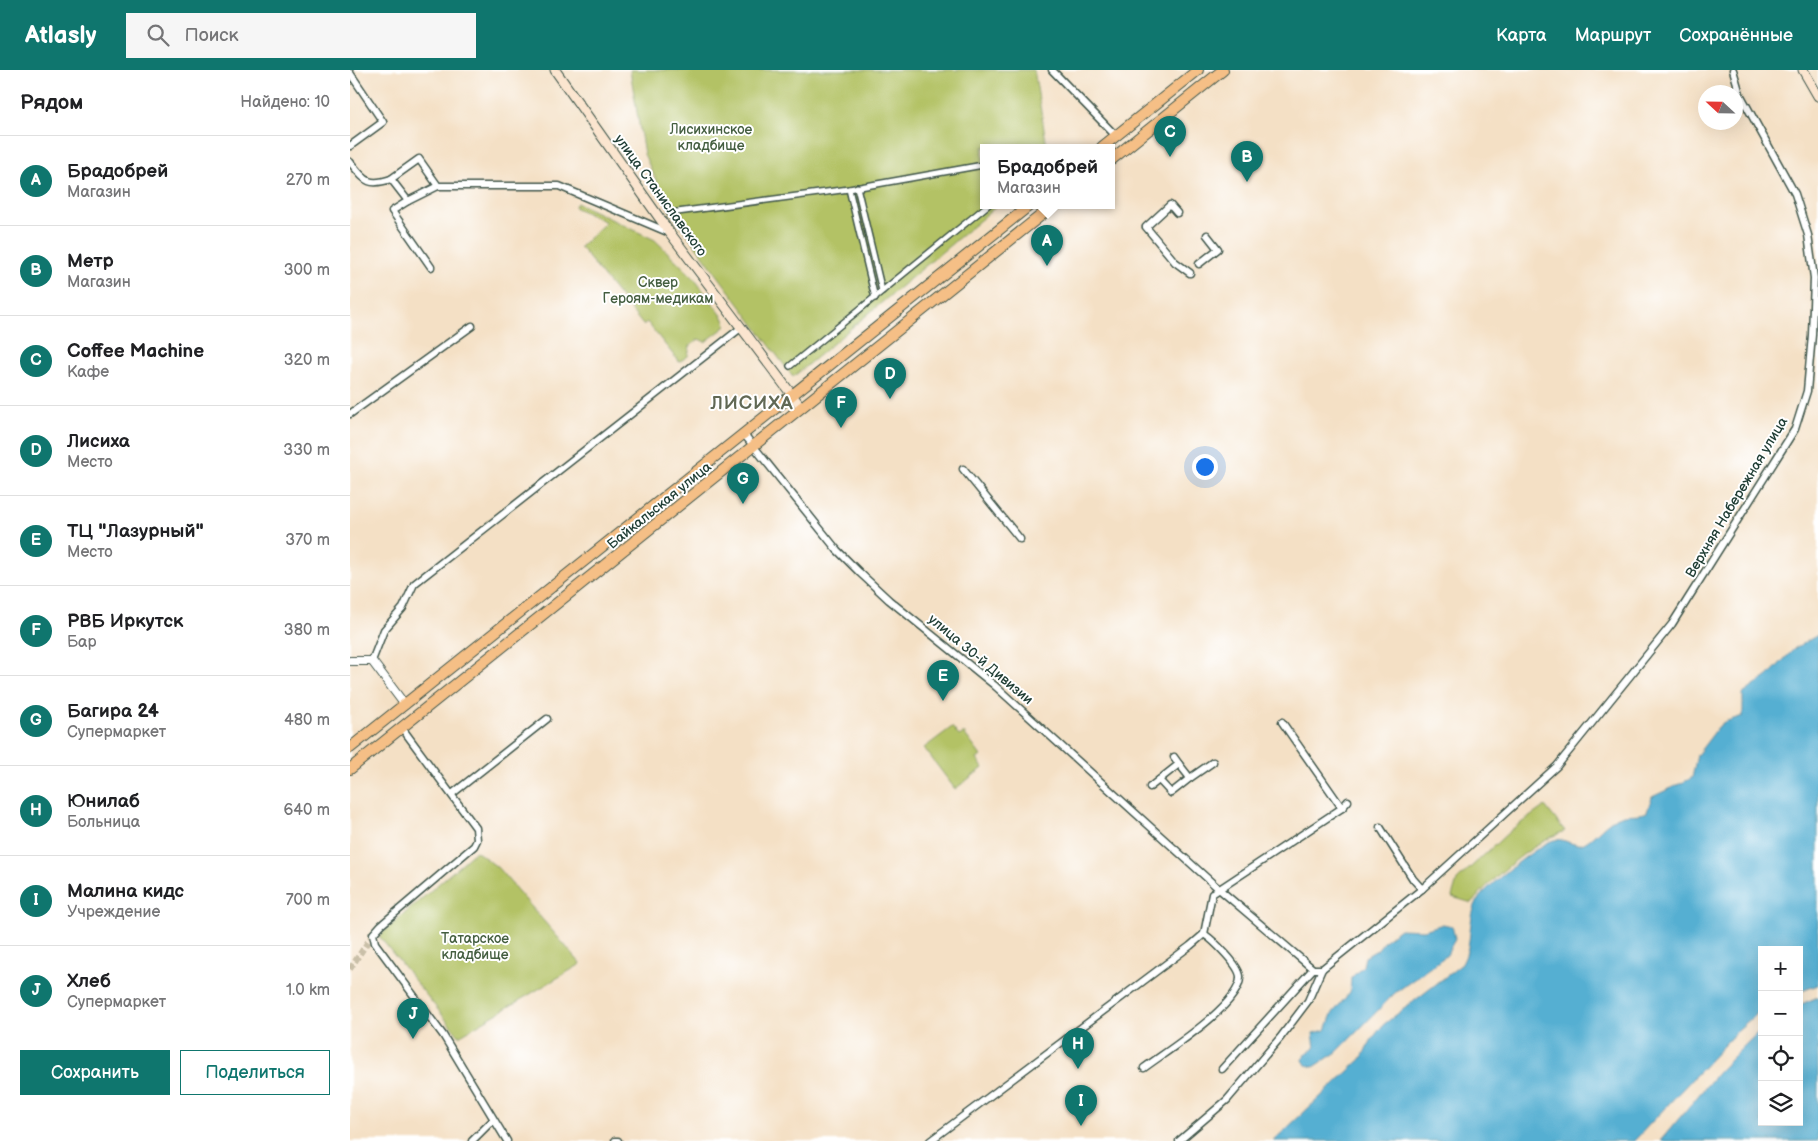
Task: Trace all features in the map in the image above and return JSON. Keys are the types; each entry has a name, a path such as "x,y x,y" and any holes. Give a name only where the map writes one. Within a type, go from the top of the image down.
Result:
{"main road":[{"name":"улица Станиславского","path":"555,70 670,233 801,407"},
{"path":"1106,144 1198,70"},
{"path":"1115,157 1223,70"},
{"path":"1803,70 1818,96"},
{"name":"Байкальская улица","path":"350,748 1025,209"},
{"name":"Байкальская улица","path":"350,769 1049,209"}],"street":[{"path":"1052,70 1116,136"},
{"name":"Верхняя Набережная улица","path":"1322,969 1422,889 1542,781 1585,733 1672,624 1789,439 1806,391 1814,278 1808,235 1795,194 1740,94 1733,70"},
{"path":"350,73 383,122 350,146"},
{"path":"350,162 366,181 377,184 391,179 419,159 438,186"},
{"path":"670,213 849,189 980,166"},
{"path":"391,179 408,201"},
{"path":"431,267 392,211 438,186 559,186 670,233"},
{"path":"857,187 882,291"},
{"path":"849,189 875,298"},
{"path":"1177,213 1170,205 1146,227 1175,262 1190,273"},
{"path":"790,366 983,209"},
{"path":"1199,264 1218,249 1206,235"},
{"path":"350,414 472,326"},
{"path":"372,661 384,630 403,608 414,584 742,327"},
{"name":"улица 30-й Дивизии","path":"743,433 837,550 859,572 889,600 994,685 1219,889 1313,969"},
{"path":"963,469 1020,539"},
{"path":"350,661 372,661"},
{"path":"372,661 405,705"},
{"path":"452,794 547,719"},
{"path":"1282,722 1342,808"},
{"path":"402,728 476,828 477,840 474,846 373,934 375,943 443,1035 507,1141"},
{"path":"1174,757 1190,778"},
{"path":"1159,780 1171,793 1213,762"},
{"path":"1150,787 1179,764"},
{"path":"930,1141 1204,934 1212,894 1342,808 1348,801"},
{"path":"1380,827 1413,880 1422,889"},
{"path":"1144,1068 1185,1039 1228,1003 1239,986 1239,971 1211,939 1204,934"},
{"path":"1179,1141 1227,1100 1241,1084 1308,1002 1322,969 1313,969 1222,1068"},
{"path":"472,1141 493,1120"}],"green space":[{"name":"Лисихинское кладбище","path":"630,70 1034,70 1046,144 980,144 980,209 993,209 793,377 670,211 644,154"},
{"name":"Сквер Героям-медикам","path":"577,203 655,240 693,277 723,317 726,324 724,328 705,342 699,339 690,346 688,356 679,362 647,322 643,325 580,247 606,222 574,207"},
{"path":"952,727 959,736 964,733 981,756 977,759 983,768 955,789 924,748"},
{"path":"1545,806 1565,831 1553,836 1514,861 1472,903 1452,897 1457,880 1511,830"},
{"name":"Татарское кладбище","path":"476,851 497,867 581,964 459,1036 379,936"}],"water":[{"path":"1818,635 1818,985 1803,991 1803,946 1758,946 1758,1012 1739,1029 1634,1141 1273,1141 1361,1059 1372,1039 1383,1025 1462,964 1468,948 1475,906 1479,898 1492,884 1547,843 1558,839 1576,844 1584,843 1615,818 1647,812 1652,797 1692,778 1697,755 1719,726 1724,722 1743,716 1743,694 1768,676 1795,648"},
{"path":"1443,924 1452,926 1455,938 1447,955 1395,993 1337,1052 1314,1067 1306,1065 1303,1060 1305,1054 1315,1048 1313,1033 1326,1030 1332,1014 1350,992 1351,978 1363,966 1365,957 1377,950 1385,940 1400,929 1424,930"},
{"path":"1818,997 1818,1141 1660,1141 1719,1071 1758,1032 1758,1126 1803,1126 1803,1003"}],"tunnel":[{"path":"350,969 373,934"}],"place":[{"name":"Coffee Machine","path":"1170,157"},
{"name":"Метр","path":"1247,182"},
{"name":"Брадобрей","path":"1047,266"},
{"name":"Лисиха","path":"890,399"},
{"name":"РВБ Иркутск","path":"841,428"},
{"name":"Багира 24","path":"743,504"},
{"name":"ТЦ \"Лазурный\"","path":"943,701"},
{"name":"Хлеб","path":"413,1039"},
{"name":"Юнилаб","path":"1078,1069"},
{"name":"Малина кидс","path":"1081,1126"}],"district":[{"name":"ЛИСИХА","path":"752,402"}]}
